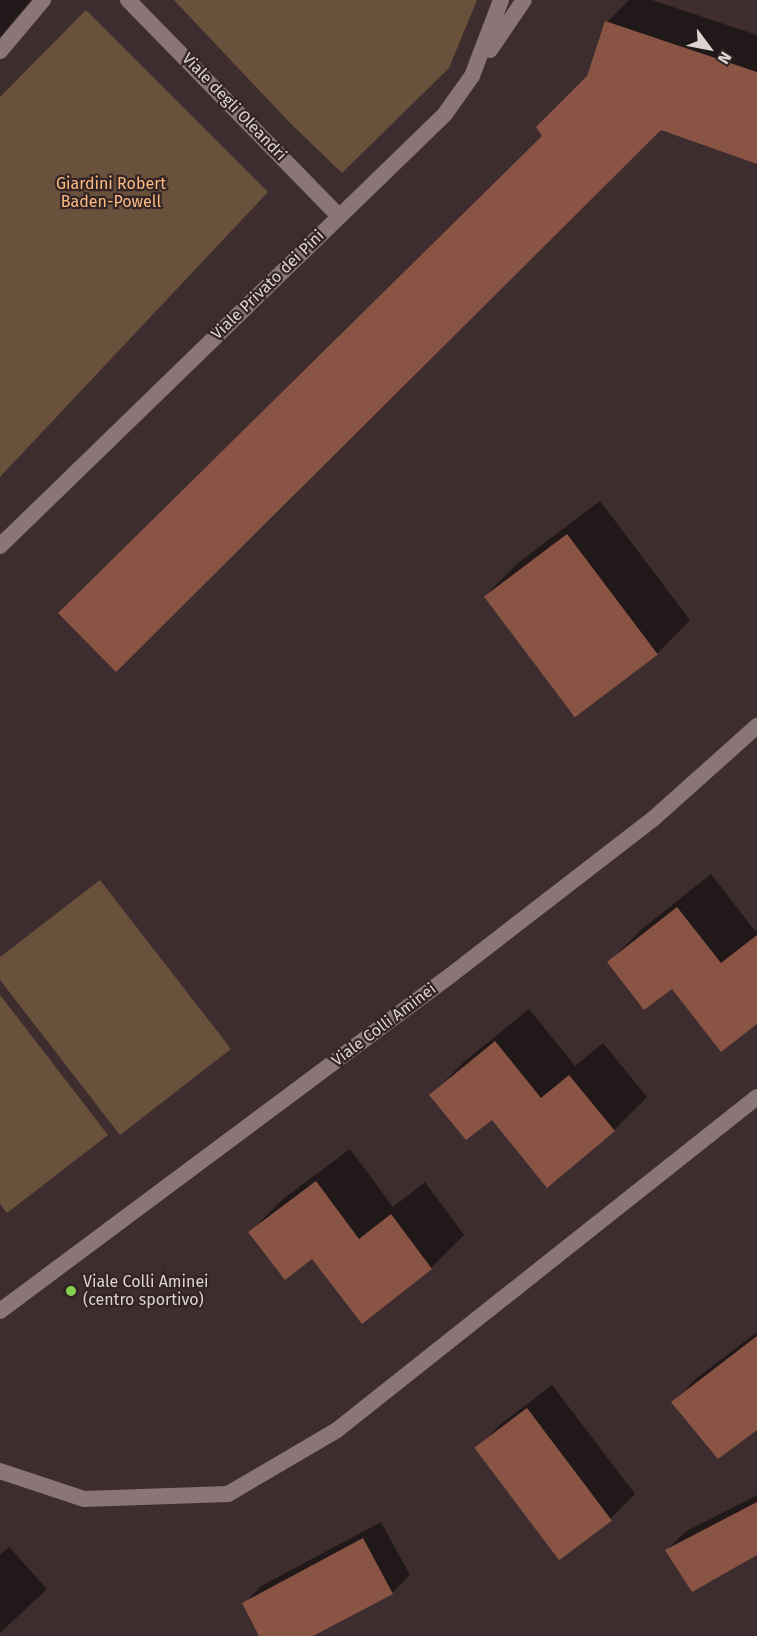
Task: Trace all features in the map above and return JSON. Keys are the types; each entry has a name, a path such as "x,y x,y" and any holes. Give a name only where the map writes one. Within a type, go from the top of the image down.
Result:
{"street":[{"path":"0,51 43,0"},
{"name":"Viale degli Oleandri","path":"128,0 206,77 339,216"},
{"name":"Viale Privato dei Pini","path":"0,546 445,114 472,76 501,0"},
{"path":"472,76 524,0"},
{"name":"Viale Colli Aminei","path":"0,1311 470,961 653,819 757,726"},
{"path":"0,1472 84,1499 228,1494 337,1430 757,1097"}],"green space":[{"path":"174,0 477,0 449,68 342,173 289,122"},
{"name":"Giardini Robert Baden-Powell","path":"86,10 268,192 0,477 0,97"},
{"path":"100,880 231,1049 120,1135 0,980 0,957"},
{"path":"0,995 108,1135 7,1213 0,1204"}],"building":[{"path":"605,21 757,72 757,164 661,130 116,672 58,613 542,136 536,127 587,76"},
{"path":"567,534 658,655 575,717 484,597"},
{"path":"677,907 721,963 757,935 757,1024 721,1052 672,989 644,1010 607,962"},
{"path":"495,1041 541,1098 569,1075 615,1131 547,1188 492,1120 466,1140 429,1095"},
{"path":"316,1181 359,1239 391,1214 432,1269 362,1324 312,1259 285,1280 248,1232"},
{"path":"757,1336 757,1430 718,1459 671,1402"},
{"path":"527,1408 612,1521 559,1560 474,1448"},
{"path":"757,1502 757,1555 692,1592 665,1550"},
{"path":"363,1538 393,1594 313,1636 259,1636 242,1603"}],"place":[{"name":"Viale Colli Aminei (centro sportivo)","path":"71,1291"}]}
